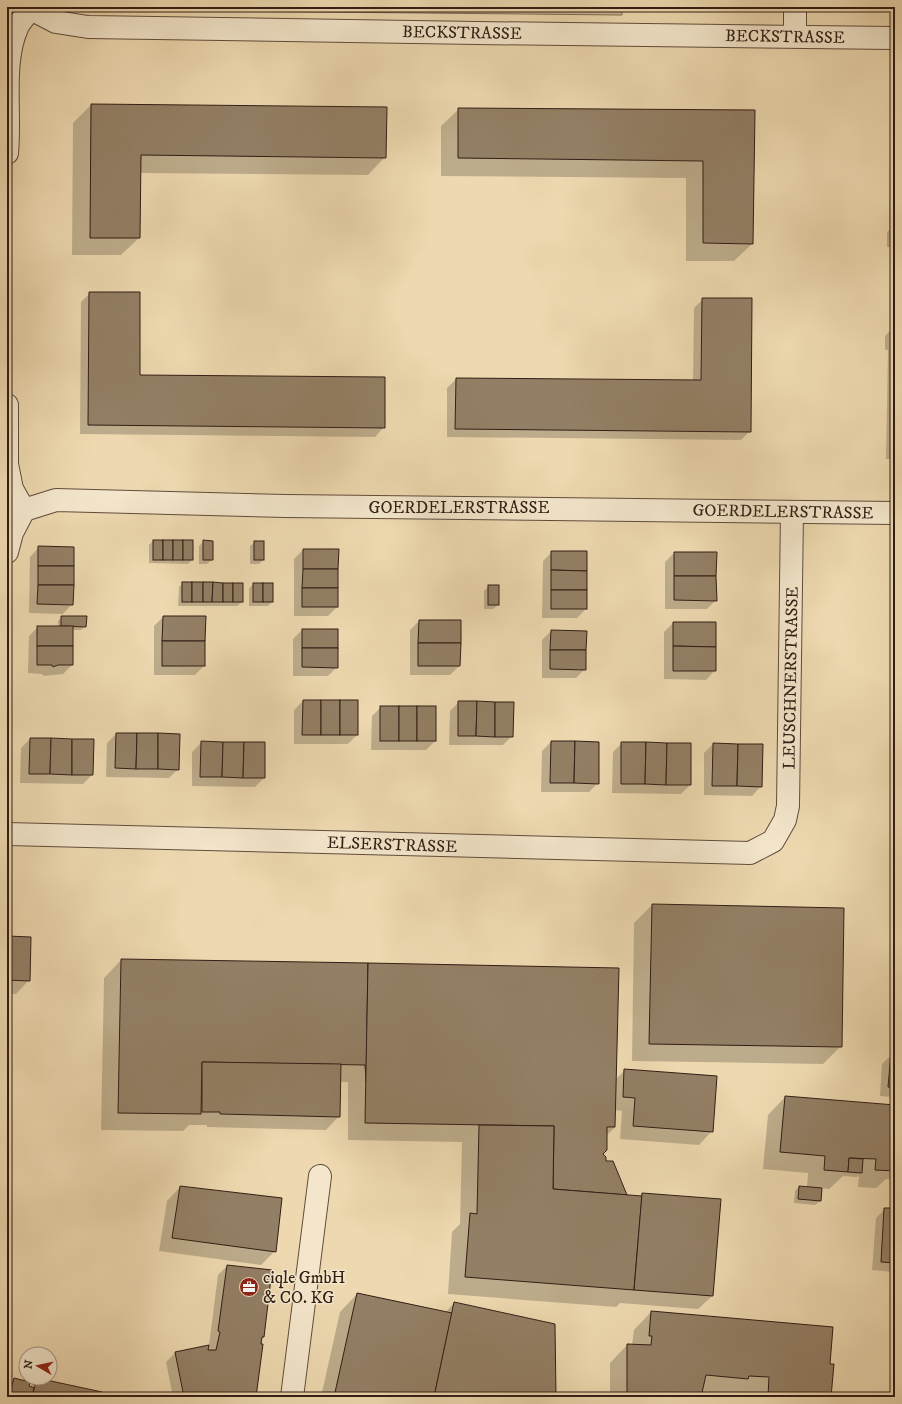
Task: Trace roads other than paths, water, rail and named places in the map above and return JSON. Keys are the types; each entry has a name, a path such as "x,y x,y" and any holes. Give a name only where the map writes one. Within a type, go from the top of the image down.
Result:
{"street":[{"path":"795,7 795,36"},
{"path":"7,153 9,132 9,50 19,24 31,8"},
{"name":"BECKSTRASSE","path":"31,8 56,22 88,27 895,38"},
{"path":"7,405 7,464 12,489 24,510 12,533 7,552"},
{"name":"GOERDELERSTRASSE","path":"24,510 56,500 286,506 895,513"},
{"name":"LEUSCHNERSTRASSE","path":"773,841 785,820 788,806 792,512"},
{"name":"ELSERSTRASSE","path":"7,834 750,853 773,841"},
{"path":"292,1397 320,1176"}],"place":[{"name":"ciqle GmbH & CO. KG","path":"249,1287"}]}
